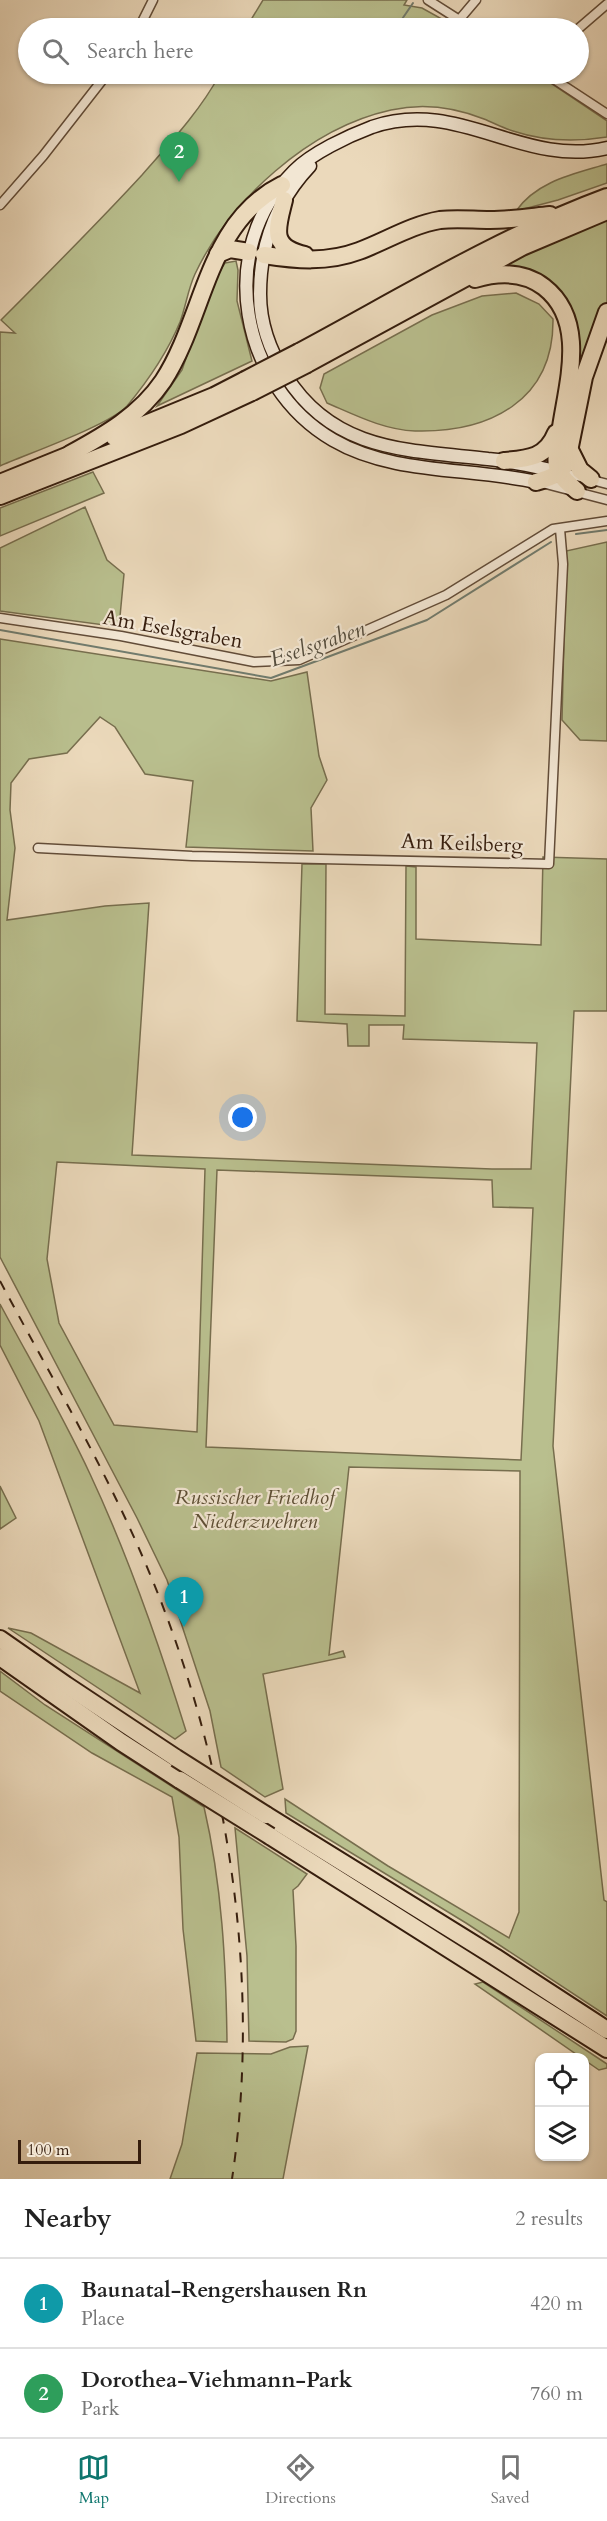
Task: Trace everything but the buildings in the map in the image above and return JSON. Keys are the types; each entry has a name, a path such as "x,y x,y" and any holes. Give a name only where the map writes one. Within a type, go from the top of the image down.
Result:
{"highway":[{"path":"70,454 126,420 156,391 176,358 218,254 262,195 283,192 277,230 281,243 293,253 323,259"},
{"path":"303,358 466,261 563,214 607,197"},
{"path":"0,496 181,425 303,358 522,248 607,211"},
{"path":"218,254 230,249 299,260 323,259 358,252 417,226 440,220 507,219 563,214"},
{"path":"450,285 489,275 514,274 535,281 558,300 568,321 571,338 556,460 560,472 577,491"},
{"path":"536,482 560,472 567,461 584,377 607,312"},
{"path":"0,483 214,396 249,386"},
{"path":"504,461 531,458 542,454 551,444 561,421"},
{"path":"570,450 580,470 599,482"},
{"path":"0,1639 176,1758 495,1957 607,2030"},
{"path":"0,1657 121,1742 607,2049"}],"main road":[{"path":"560,472 504,461 407,451 375,444 345,432 317,412 289,381 266,335 256,254 259,222 283,192 300,165 373,127 417,119 454,123 522,145 549,151 578,152 607,148"},
{"path":"256,254 245,279 246,304 257,349 278,389 297,412 319,431 357,452 383,461 470,471 536,482"}],"street":[{"path":"144,18 153,0"},
{"path":"428,0 456,18"},
{"path":"461,18 476,0"},
{"path":"589,20 607,4"},
{"path":"0,205 44,156 99,84"},
{"path":"561,84 607,114"},
{"path":"560,472 599,482"},
{"path":"536,482 607,500"},
{"name":"Am Eselsgraben","path":"0,618 121,636 254,662 299,660 446,595 547,533 607,521"},
{"name":"Am Keilsberg","path":"38,848 192,856 549,864 562,564 560,529"}],"green space":[{"path":"263,0 407,0 404,5 422,8 440,18 252,18"},
{"path":"214,84 552,84 607,121 607,137 572,140 536,137 509,130 484,119 438,107 391,110 360,119 331,133 302,150 275,171 229,220 210,246 195,274 180,322 163,355 127,406 104,422 0,466 0,332 15,333 1,320 142,175 174,139"},
{"path":"607,164 607,183 558,200 516,211 534,192 545,186 569,175"},
{"path":"607,220 607,303 578,388 570,308 499,268 553,242"},
{"path":"236,261 237,301 252,361 157,406 182,370 212,283 225,263"},
{"path":"516,293 539,304 553,319 550,347 542,371 529,391 512,406 491,418 468,426 415,431 381,425 327,403 320,388 324,374 432,315 482,296"},
{"path":"93,472 104,493 0,536 0,508"},
{"path":"85,507 107,560 124,574 119,627 0,611 0,548"},
{"path":"607,542 607,741 580,740 562,720 566,551"},
{"name":"Russischer Friedhof Niederzwehren","path":"0,639 271,681 307,672 319,756 327,780 311,808 313,851 186,847 193,781 145,774 115,727 100,717 67,753 29,759 11,783 10,810 15,848 7,920 105,906 149,903 132,1155 531,1169 537,1043 403,1039 404,1025 369,1025 369,1046 348,1046 347,1024 297,1021 302,864 326,864 325,1014 405,1016 406,866 416,867 416,939 541,945 543,857 607,859 607,1011 574,1011 553,1446 604,1900 607,1902 607,2016 466,1923 286,1813 285,1799 388,1866 509,1938 519,1912 520,1471 349,1467 329,1655 343,1651 345,1657 263,1674 283,1789 265,1797 221,1767 210,1711 167,1580 137,1518 0,1257","holes":["57,1162 205,1169 197,1432 114,1425 59,1323 47,1259","217,1170 492,1180 493,1207 533,1208 521,1460 206,1447"]},
{"path":"0,1304 69,1431 118,1537 154,1633 186,1731 175,1739 8,1628 31,1633 140,1693 39,1421 0,1345"},
{"path":"0,1486 16,1518 0,1529"},
{"path":"0,1671 45,1705 204,1807 215,1865 222,1924 227,2042 196,2041 183,1929 179,1837 172,1797 92,1753 0,1691"},
{"path":"235,1828 307,1874 293,1890 296,1946 296,2031 293,2039 286,2042 249,2041 247,1956"},
{"path":"483,1982 607,2064 607,2068 599,2070 589,2063 589,2053 574,2053 475,1984"},
{"path":"308,2046 283,2179 170,2179 182,2144 197,2053 271,2054 290,2047"}],"waterway":[{"path":"403,18 413,3"},
{"name":"Eselsgraben","path":"576,534 607,530"},
{"name":"Eselsgraben","path":"0,630 271,678 427,620 551,542"}],"railway":[{"path":"0,1281 128,1524 173,1633 197,1708 216,1785 230,1864 239,1943 243,2022 240,2101 232,2179"}],"place":[{"name":"Dorothea-Viehmann-Park","path":"179,182"},
{"name":"Baunatal-Rengershausen Rn","path":"184,1627"}]}
